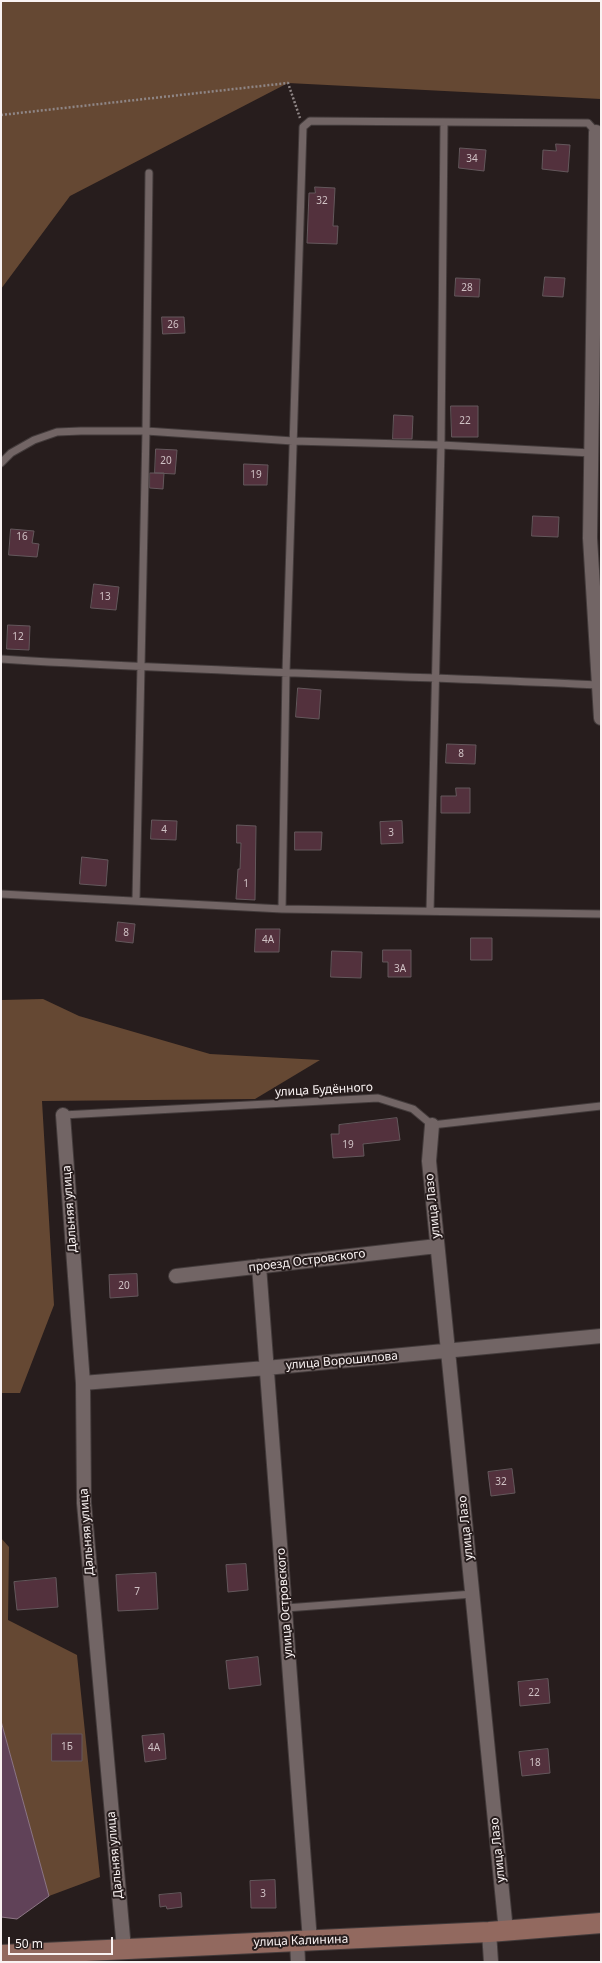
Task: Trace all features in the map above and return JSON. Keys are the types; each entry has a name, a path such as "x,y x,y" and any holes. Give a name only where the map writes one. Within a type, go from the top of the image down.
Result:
{"street":[{"path":"596,132 594,461 590,538 601,718"},
{"name":"Дальняя улица","path":"63,1115 83,1383 84,1503 124,1949"},
{"name":"улица Лазо","path":"432,1125 429,1161 473,1594 498,1931 491,1962"},
{"name":"проезд Островского","path":"176,1276 437,1246"},
{"name":"улица Островского","path":"259,1266 286,1608 303,1941 298,1962"},
{"name":"улица Ворошилова","path":"83,1383 266,1368 601,1336"},
{"name":"улица Калинина","path":"1,1956 498,1931 601,1923"}],"lane":[{"path":"282,909 286,672 303,127 310,121 588,123 596,132"},
{"path":"430,911 441,446 444,123"},
{"path":"136,900 146,431 149,172"},
{"path":"1,463 11,453 34,440 57,432 146,431 293,441 441,446 594,461"},
{"path":"1,659 141,668 436,677 598,685"},
{"path":"1,894 136,900 282,909 601,914"},
{"name":"улица Будённого","path":"63,1115 378,1098 413,1109 432,1125"},
{"path":"432,1125 601,1106"},
{"path":"286,1608 473,1594"}],"path":[{"path":"1,115 288,83 303,127"}],"shaded area":[{"path":"1,1 601,1 601,99 288,83 70,196 1,289"},
{"path":"43,999 79,1016 210,1054 320,1060 255,1099 42,1101 54,1305 20,1393 1,1393 1,1000"},
{"path":"1,1538 9,1547 8,1620 77,1655 100,1877 49,1896 1,1721"},
{"path":"1,1721 49,1896 17,1919 1,1917"}],"building":[{"path":"556,144 570,145 568,172 542,169 543,150 556,151"},
{"path":"460,148 486,150 484,171 459,168"},
{"path":"315,187 335,188 333,226 338,226 337,244 307,243 309,193 315,193"},
{"path":"545,277 565,278 563,297 543,296"},
{"path":"456,278 480,279 479,297 455,296"},
{"path":"162,317 184,317 185,333 163,334"},
{"path":"451,406 478,406 478,437 452,437"},
{"path":"394,415 413,416 412,439 393,439"},
{"path":"156,449 177,450 175,474 155,473"},
{"path":"244,464 268,465 267,485 244,485"},
{"path":"150,473 164,473 163,489 150,488"},
{"path":"533,516 559,517 558,537 532,536"},
{"path":"11,529 34,531 32,543 39,544 37,557 9,555"},
{"path":"94,584 119,587 116,610 91,608"},
{"path":"8,625 30,626 29,650 7,649"},
{"path":"298,688 321,690 319,719 296,717"},
{"path":"447,744 476,745 475,764 446,763"},
{"path":"456,788 470,788 470,813 441,813 441,796 456,796"},
{"path":"152,820 177,821 176,840 151,839"},
{"path":"402,821 403,843 381,844 380,822"},
{"path":"237,825 256,826 255,900 236,899 238,869 240,869 241,843 237,843"},
{"path":"295,832 322,832 321,850 295,850"},
{"path":"82,857 108,860 106,886 80,884"},
{"path":"118,922 135,924 133,943 116,941"},
{"path":"256,929 280,929 279,952 255,952"},
{"path":"471,938 492,938 492,960 471,960"},
{"path":"383,950 411,950 411,977 388,977 388,962 383,962"},
{"path":"332,951 362,952 361,978 331,977"},
{"path":"397,1118 400,1140 363,1144 364,1156 333,1158 331,1134 339,1134 339,1125"},
{"path":"137,1274 138,1296 110,1298 109,1275"},
{"path":"512,1469 515,1493 491,1496 488,1472"},
{"path":"246,1564 248,1590 228,1592 226,1565"},
{"path":"156,1573 158,1609 118,1611 116,1575"},
{"path":"56,1578 58,1607 17,1610 14,1582"},
{"path":"258,1657 261,1685 229,1689 226,1661"},
{"path":"548,1679 550,1703 520,1706 518,1682"},
{"path":"52,1734 82,1734 82,1761 52,1761"},
{"path":"164,1734 166,1759 145,1762 142,1736"},
{"path":"548,1749 550,1773 522,1776 519,1752"},
{"path":"275,1880 276,1908 251,1908 250,1881"},
{"path":"181,1893 182,1907 167,1909 166,1906 160,1907 159,1895"}]}
